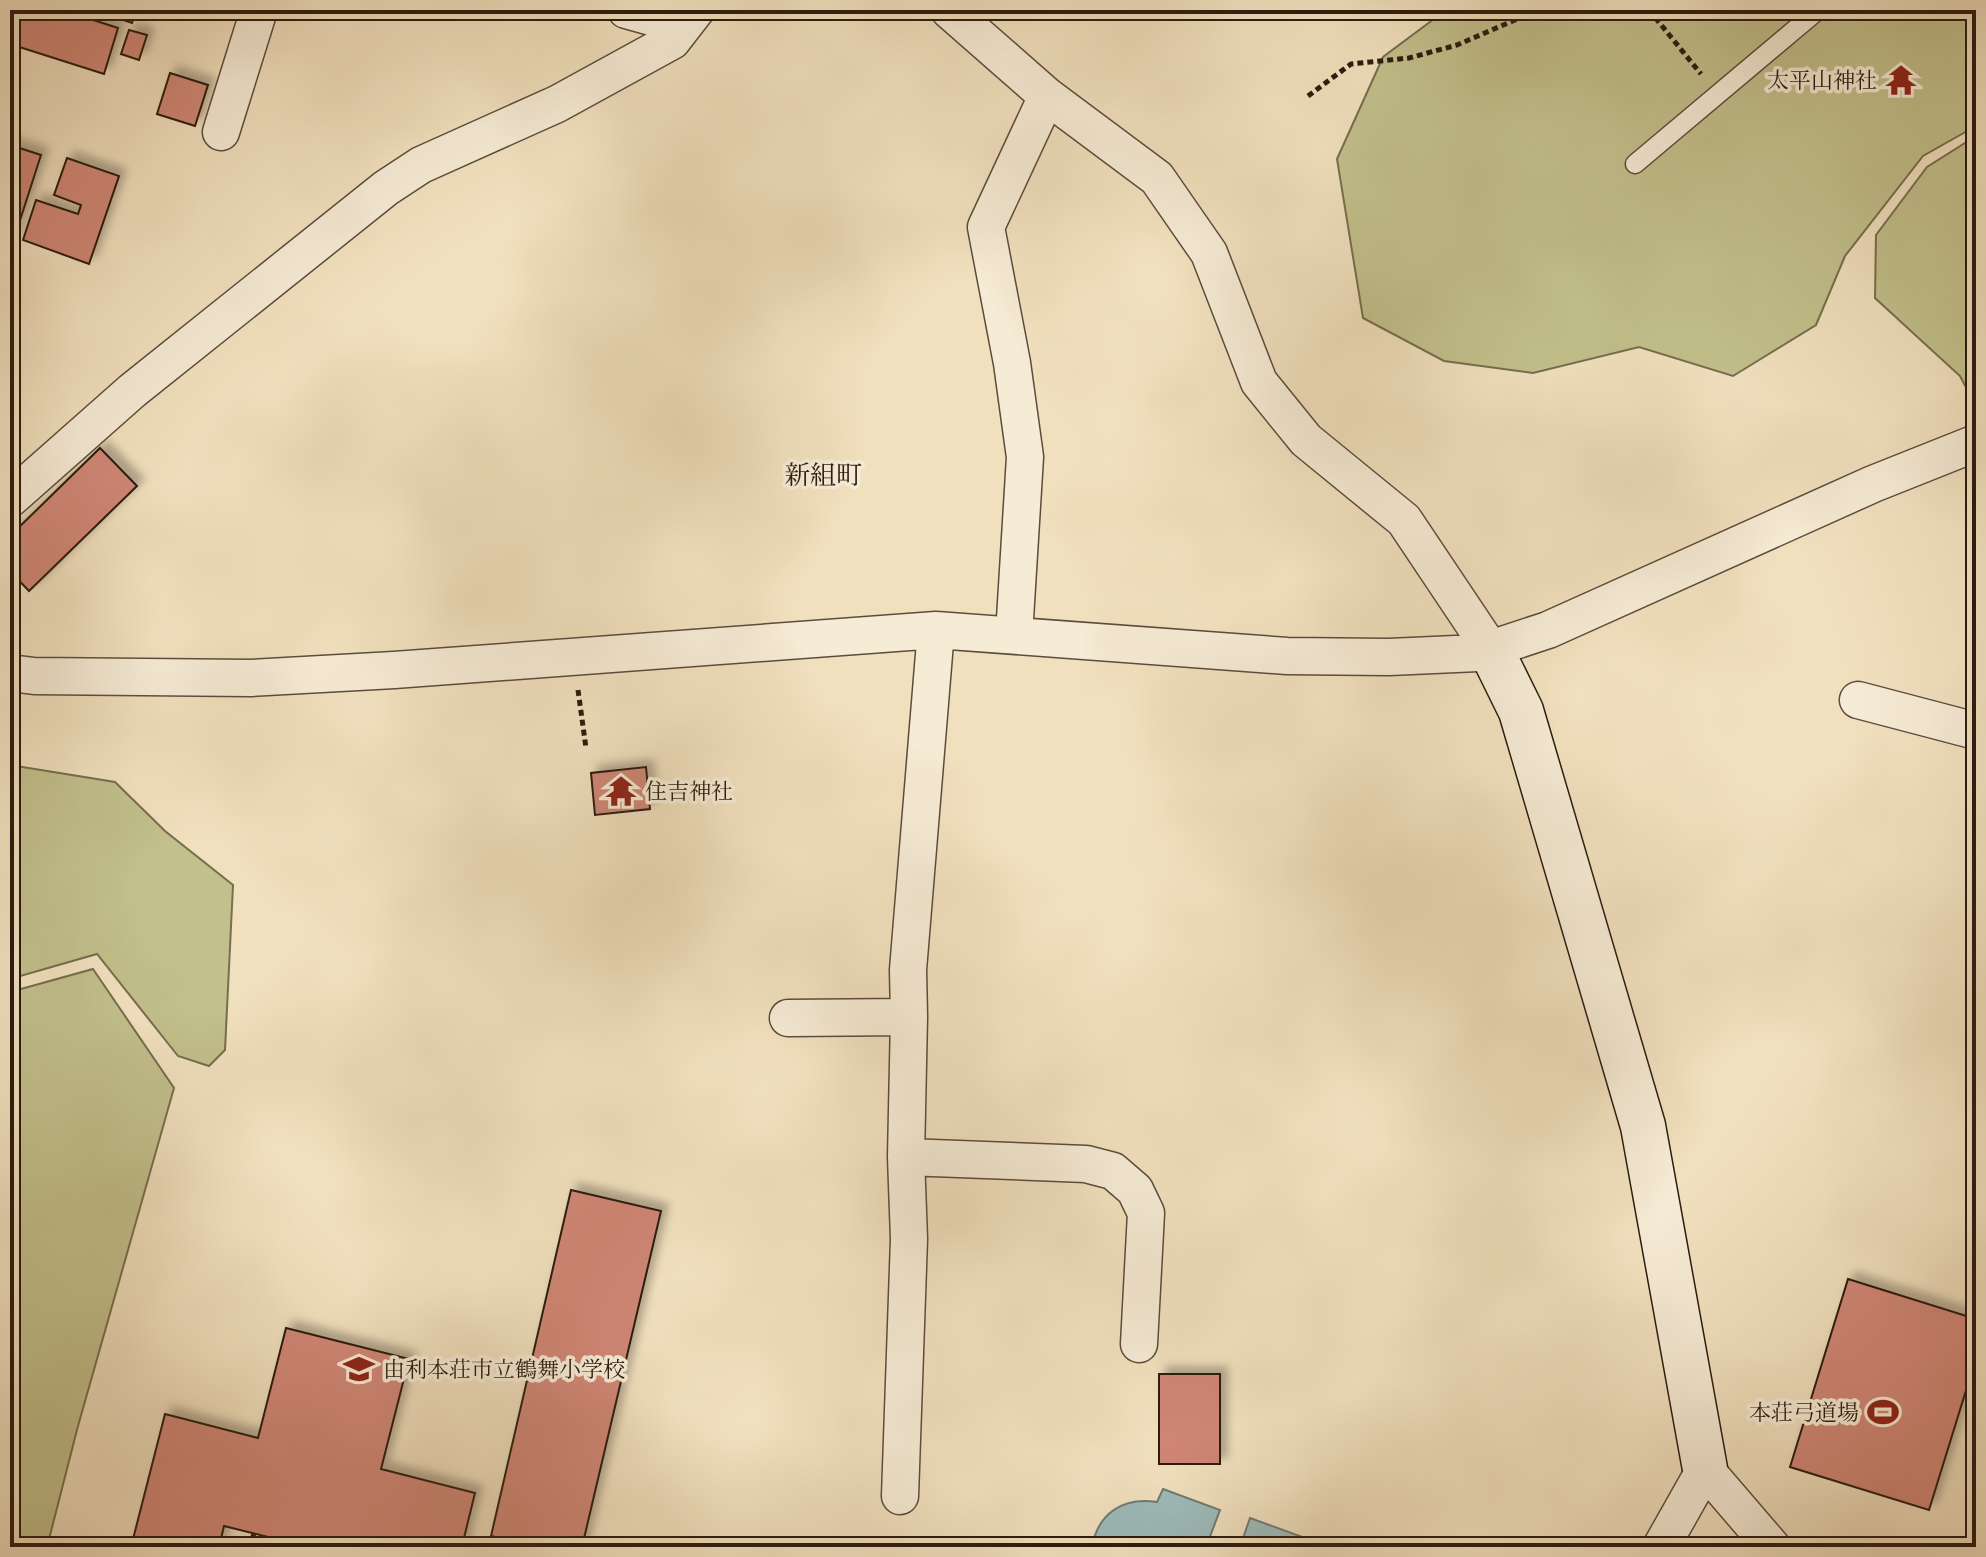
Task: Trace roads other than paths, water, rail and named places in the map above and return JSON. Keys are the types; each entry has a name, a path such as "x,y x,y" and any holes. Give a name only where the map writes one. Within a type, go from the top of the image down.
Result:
{"street":[{"path":"221,132 259,10"},
{"path":"10,499 132,391 386,188 421,165 557,104 672,41 689,18 626,10"},
{"path":"949,10 1047,96 1157,178 1209,253 1259,382 1306,440 1404,520 1491,650 1521,711 1643,1126 1705,1469 1772,1547"},
{"path":"1014,635 1025,457 1012,363 986,227 1047,96"},
{"path":"10,673 34,676 251,678 573,658 936,630 1287,656 1389,657 1491,650 1548,630 1859,490 1976,443"},
{"path":"900,1496 909,1239 906,1157 908,970 936,630"},
{"path":"1858,700 1976,731"},
{"path":"788,1018 909,1017"},
{"path":"906,1157 1086,1164 1113,1171 1135,1190 1146,1213 1139,1344"},
{"path":"1661,1547 1705,1469"}],"lane":[{"path":"1635,164 1818,10"}],"water":[{"path":"1163,1489 1220,1510 1206,1547 1092,1547 1100,1525 1114,1510 1133,1502 1157,1502"},
{"path":"1250,1518 1330,1547 1240,1547"}],"place":[{"name":"太平山神社","path":"1901,80"},
{"name":"住吉神社","path":"621,791"},
{"name":"由利本荘市立鶴舞小学校","path":"359,1369"},
{"name":"本荘弓道場","path":"1883,1412"}],"district":[{"name":"新組町","path":"823,475"}]}
